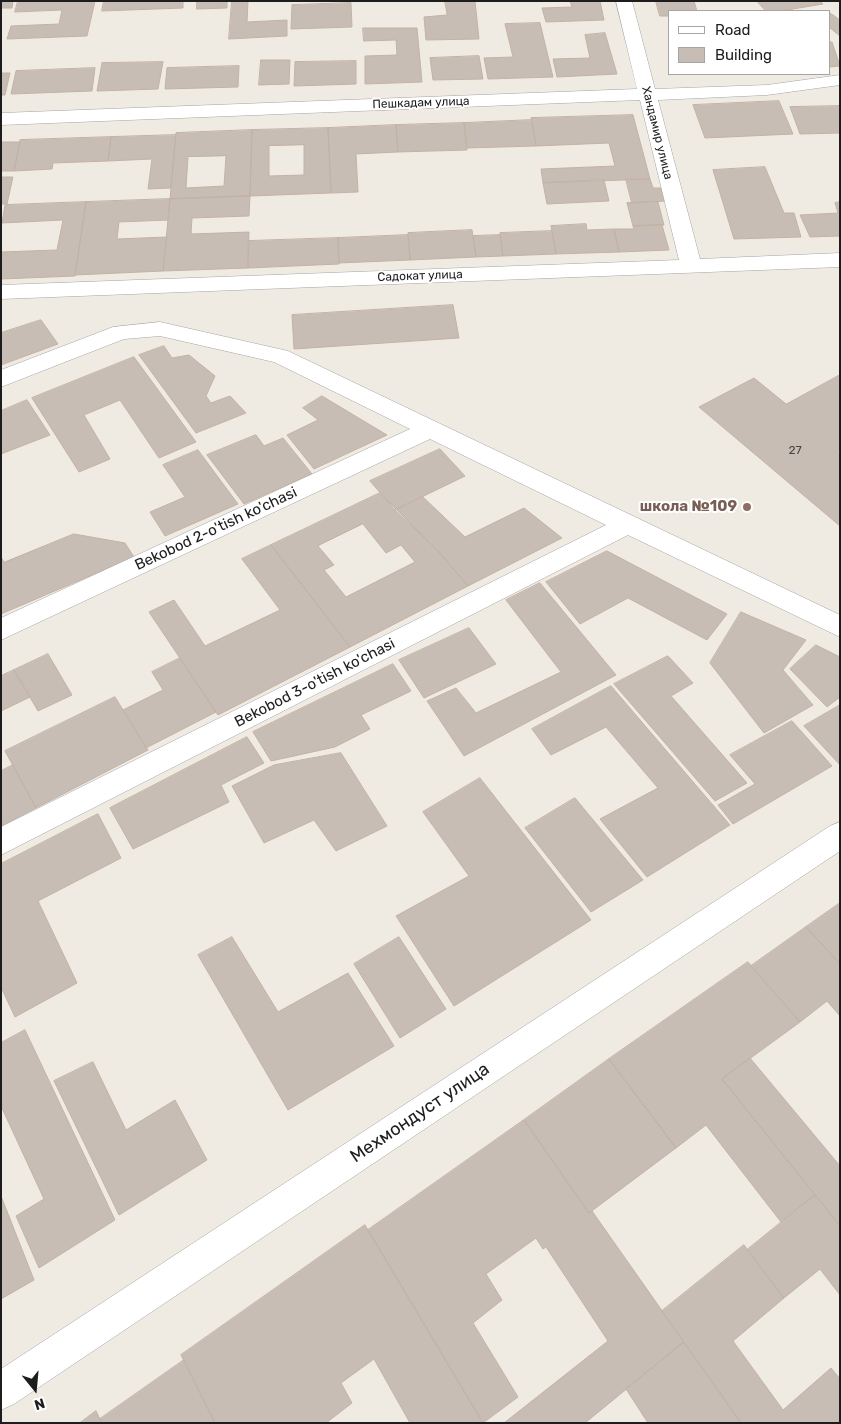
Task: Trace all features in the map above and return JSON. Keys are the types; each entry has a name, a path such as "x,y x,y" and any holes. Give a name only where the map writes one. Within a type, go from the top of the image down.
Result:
{"street":[{"name":"Хандамир улица","path":"624,1 691,265"},
{"name":"Пешкадам улица","path":"1,119 768,90 840,80"},
{"name":"Садокат улица","path":"1,292 840,260"},
{"path":"1,379 121,332 160,329 280,356 840,627"},
{"name":"Bekobod 2-o'tish ko'chasi","path":"1,630 432,428"},
{"name":"Bekobod 3-o'tish ko'chasi","path":"1,842 629,524"},
{"name":"Мехмондуст улица","path":"1,1391 840,835"}],"building":[{"path":"1,1 13,1 12,8 1,8"},
{"path":"18,1 95,1 87,36 7,39 11,26 59,24 62,10 15,12"},
{"path":"104,1 183,1 183,8 102,11"},
{"path":"197,1 227,1 227,8 197,9"},
{"path":"232,1 248,1 247,22 287,20 287,36 229,39"},
{"path":"445,1 475,1 479,39 426,40 424,17 447,15"},
{"path":"570,1 600,1 604,20 546,22 542,8 572,7"},
{"path":"656,1 694,1 697,10 668,10 668,16 660,16"},
{"path":"757,1 820,1 823,4 787,10 765,10"},
{"path":"351,3 352,27 291,29 292,5"},
{"path":"831,14 840,20 840,36 831,29"},
{"path":"540,23 553,77 488,79 484,58 513,57 505,24"},
{"path":"363,28 417,28 422,82 365,84 365,56 397,55 396,40 364,41"},
{"path":"605,33 617,74 557,77 553,59 590,58 585,35"},
{"path":"831,42 832,42 840,66 831,67"},
{"path":"479,56 483,79 433,80 430,58"},
{"path":"261,60 290,60 289,84 259,85"},
{"path":"356,61 356,84 294,86 295,62"},
{"path":"163,62 158,89 97,91 102,63"},
{"path":"239,66 238,87 165,89 167,68"},
{"path":"95,68 92,91 11,94 16,71"},
{"path":"1,73 10,73 5,95 1,95"},
{"path":"779,101 793,134 705,138 693,105"},
{"path":"840,106 840,133 800,134 790,107"},
{"path":"633,115 650,179 543,183 541,169 615,166 609,143 536,146 531,118"},
{"path":"532,120 536,146 467,148 464,123"},
{"path":"464,123 467,150 398,152 396,125"},
{"path":"396,125 398,152 356,154 358,192 331,193 328,128"},
{"path":"328,128 331,193 250,196 252,130","holes":["304,145 304,175 269,176 269,146"]},
{"path":"252,130 250,196 170,199 176,133","holes":["226,156 224,186 186,188 188,157"]},
{"path":"176,135 171,188 148,189 152,159 108,161 111,137"},
{"path":"111,137 108,161 53,163 52,169 14,171 20,140"},
{"path":"1,142 20,142 14,171 1,171"},
{"path":"765,167 784,213 794,213 801,237 734,239 713,170"},
{"path":"1,177 13,177 7,204 1,204"},
{"path":"626,179 650,179 653,188 661,188 666,201 632,203"},
{"path":"604,180 609,201 547,204 543,183"},
{"path":"250,196 249,216 192,218 191,234 249,232 248,268 163,271 170,199"},
{"path":"170,199 168,220 119,222 117,239 167,237 163,271 75,275 86,202"},
{"path":"86,202 75,276 1,279 1,252 57,250 63,220 2,223 5,205"},
{"path":"658,202 664,225 633,226 627,203"},
{"path":"840,202 840,236 810,237 800,215 838,213 835,203"},
{"path":"586,224 587,230 614,229 619,252 556,254 551,226"},
{"path":"662,225 669,250 619,252 614,229 634,229 633,226"},
{"path":"472,230 476,257 410,260 408,233"},
{"path":"552,231 556,254 503,256 500,233"},
{"path":"408,235 410,260 339,263 338,238"},
{"path":"500,235 503,256 476,257 473,236"},
{"path":"338,238 339,264 248,268 248,241"},
{"path":"453,305 459,338 294,349 292,315"},
{"path":"41,320 58,344 1,365 1,333"},
{"path":"164,346 172,358 189,355 215,376 206,396 211,403 230,396 246,413 196,433 139,355"},
{"path":"134,357 196,442 159,458 120,400 84,415 110,459 79,472 32,398"},
{"path":"840,375 840,450 837,452 840,454 840,526 699,407 754,378 786,404"},
{"path":"322,396 387,435 314,469 287,435 318,420 303,408"},
{"path":"27,400 50,435 1,454 1,411"},
{"path":"256,435 264,446 283,438 312,474 244,504 207,455"},
{"path":"440,449 465,476 395,510 370,481"},
{"path":"198,450 238,504 165,536 150,512 185,497 163,465"},
{"path":"380,493 438,551 468,586 350,647 271,545","holes":["363,524 386,553 401,545 415,562 346,597 324,570 334,565 318,546"]},
{"path":"423,497 465,537 524,508 562,538 468,586 438,551 395,510"},
{"path":"74,534 125,543 134,557 1,614 1,557 4,562"},
{"path":"271,545 350,647 218,715 149,612 174,600 205,646 280,610 242,559"},
{"path":"607,551 727,614 707,640 628,598 580,624 546,582"},
{"path":"540,583 616,675 464,756 427,701 456,688 476,713 561,672 506,600"},
{"path":"741,612 806,640 783,670 813,705 764,733 710,663"},
{"path":"469,628 496,664 424,698 399,660"},
{"path":"816,645 840,657 840,697 827,707 790,669"},
{"path":"48,654 72,695 38,711 14,670"},
{"path":"668,656 693,683 671,696 747,783 715,801 614,684"},
{"path":"180,658 216,712 146,748 123,710 163,690 152,672"},
{"path":"393,664 411,691 361,715 370,729 335,747 271,761 253,732"},
{"path":"14,670 30,697 1,711 1,676"},
{"path":"611,686 730,825 647,877 600,819 658,788 606,727 551,755 532,729"},
{"path":"115,697 148,750 36,808 5,751"},
{"path":"840,705 840,765 804,726"},
{"path":"792,721 832,766 733,824 718,805 755,784 730,755"},
{"path":"247,737 264,763 221,785 229,802 133,849 110,808"},
{"path":"341,753 387,826 336,851 314,820 264,843 232,786 274,765"},
{"path":"13,765 36,808 1,826 1,771"},
{"path":"480,778 591,920 454,1006 396,916 469,876 423,812"},
{"path":"575,798 643,880 591,912 525,828"},
{"path":"98,814 121,858 38,901 77,983 15,1017 1,987 1,864"},
{"path":"840,903 840,964 806,927"},
{"path":"806,927 840,964 840,1016 827,1001 800,1022 751,966"},
{"path":"232,937 278,1012 348,973 394,1046 288,1110 198,955"},
{"path":"399,937 446,1009 400,1038 354,964"},
{"path":"748,962 800,1022 722,1079 815,1195 781,1222 706,1125 676,1148 609,1059"},
{"path":"25,1030 115,1220 39,1268 16,1216 44,1199 1,1106 1,1043"},
{"path":"750,1058 840,1166 840,1226 722,1079"},
{"path":"609,1059 676,1148 589,1213 524,1120"},
{"path":"93,1062 126,1130 175,1100 207,1160 119,1215 54,1081"},
{"path":"524,1120 589,1213 592,1211 684,1342 585,1423 504,1423 608,1341 546,1247 543,1249 536,1238 486,1274 502,1300 473,1323 518,1397 483,1423 368,1230"},
{"path":"815,1195 840,1226 840,1295 820,1269 784,1298 747,1250"},
{"path":"1,1196 34,1280 1,1299"},
{"path":"365,1225 483,1423 410,1423 374,1359 341,1383 352,1403 326,1423 215,1423 181,1355"},
{"path":"744,1245 784,1298 733,1341 783,1410 831,1368 840,1379 840,1423 741,1423 662,1311"},
{"path":"684,1342 741,1423 648,1423 626,1389"},
{"path":"184,1360 215,1423 102,1423 100,1419"},
{"path":"96,1411 102,1423 80,1423"}],"place":[{"name":"школа №109","path":"747,507"}]}
